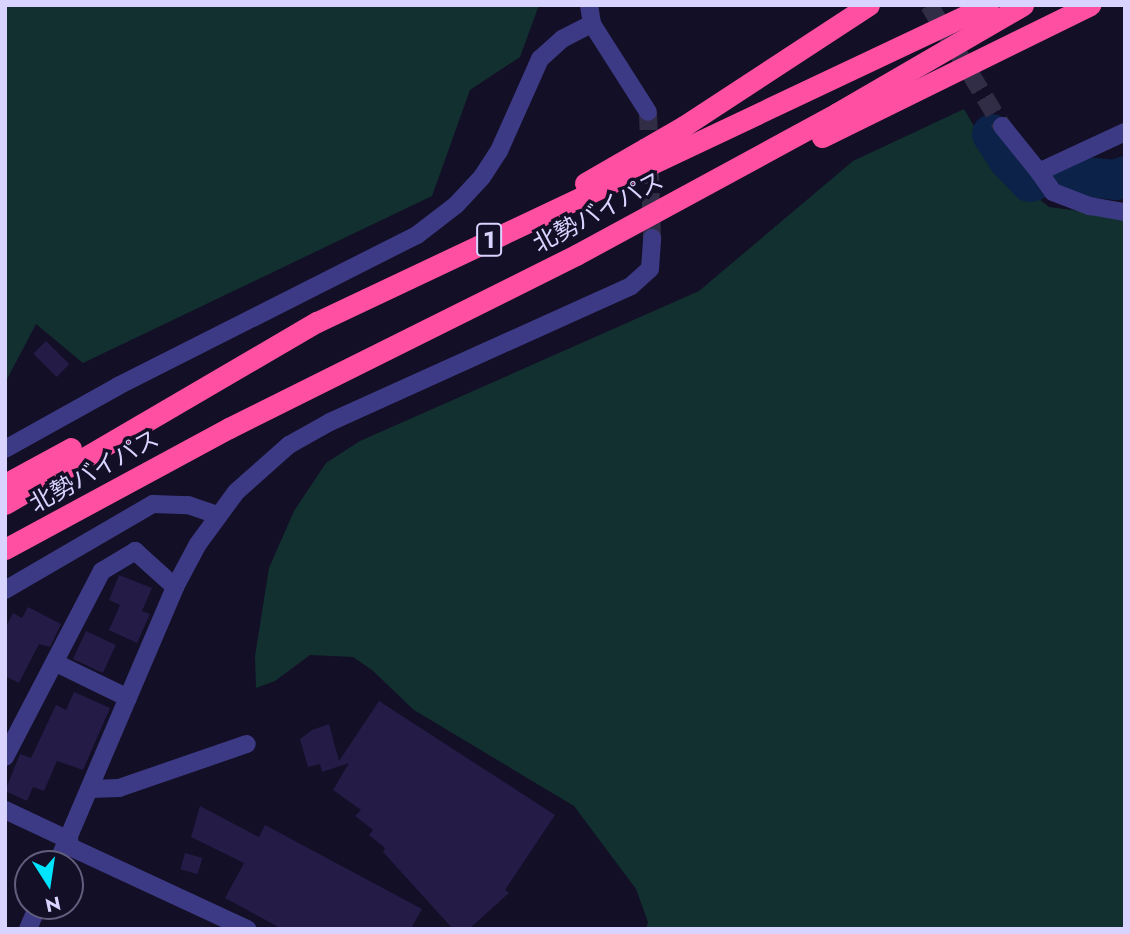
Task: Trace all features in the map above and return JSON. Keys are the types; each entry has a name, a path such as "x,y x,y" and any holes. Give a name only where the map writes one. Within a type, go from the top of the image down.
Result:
{"highway":[{"name":"1","path":"461,253 684,126 869,5"},
{"name":"北勢バイパス","path":"5,504 317,323 461,253 752,120 988,5"},
{"name":"北勢バイパス","path":"5,550 229,428 576,255 837,113 1023,5"},
{"name":"1","path":"576,255 1090,5"},
{"path":"5,484 154,404 317,323"}],"street":[{"path":"589,5 592,24 648,112"},
{"path":"5,449 118,386 417,235 456,205 482,177 499,151 540,59 562,39 592,24"},
{"path":"1002,126 1053,192 1090,205 1125,212"},
{"path":"1038,172 1125,132"},
{"path":"64,850 175,587 217,515 259,470 289,445 330,422 631,286 650,269 652,238"},
{"path":"5,590 153,504 188,505 217,515"},
{"path":"5,757 102,571 135,551 175,587"},
{"path":"56,663 128,698"},
{"path":"90,789 119,788 247,744"},
{"path":"7,814 68,842 215,922 247,929"}],"green space":[{"path":"5,5 539,5 520,57 470,90 432,196 83,363 36,324 5,383"},
{"path":"964,109 996,164 1049,207 1104,214 1125,220 1125,929 646,929 648,922 636,889 574,806 414,710 372,670 353,657 310,655 275,681 256,688 255,656 269,568 294,511 326,463 360,441 699,291 853,161"}],"building":[{"path":"46,341 69,364 57,377 33,354"},
{"path":"119,575 152,588 142,611 150,614 137,643 109,630 120,605 109,600"},
{"path":"28,607 61,624 50,647 39,644 19,683 5,676 5,628 13,613 22,618"},
{"path":"86,631 116,645 103,673 73,659"},
{"path":"74,692 110,708 83,770 57,761 44,791 33,787 27,801 5,791 20,754 31,758 56,705 66,710"},
{"path":"379,701 555,815 505,890 509,893 469,929 453,929 383,852 385,848 369,835 373,830 355,816 361,810 333,790 349,763 322,772 320,764 308,767 300,739 312,730 329,724 339,761"},
{"path":"200,806 259,837 265,825 422,909 411,929 282,929 225,898 244,863 191,837"},
{"path":"185,853 202,858 198,874 180,869"}],"waterway":[{"path":"992,134 1009,160 1030,182 1034,181"},
{"path":"1055,178 1074,176 1116,180 1125,176"}],"tunnel":[{"path":"929,5 1002,126"},
{"path":"648,112 652,238"}]}
